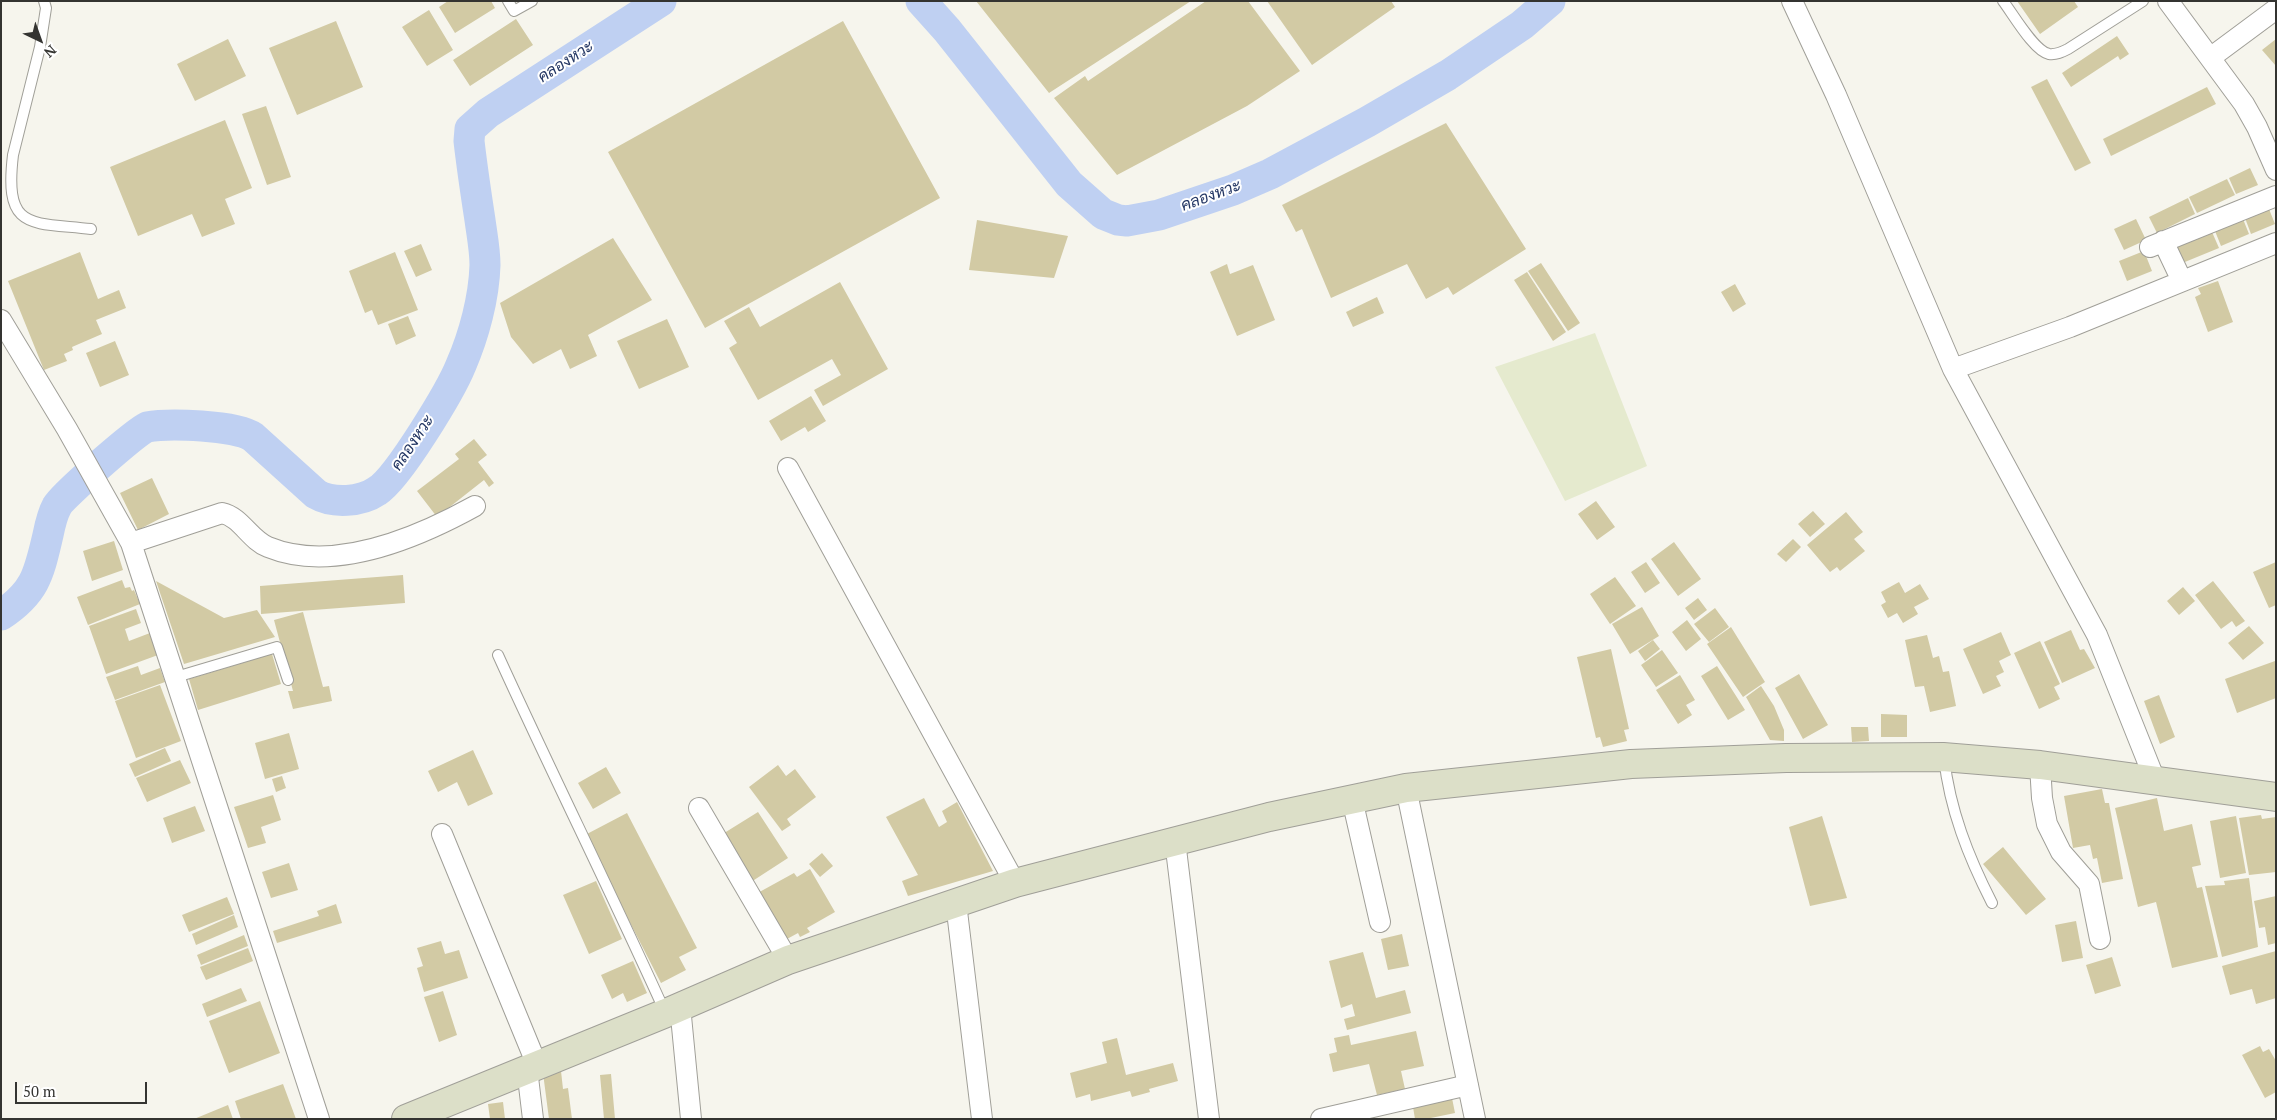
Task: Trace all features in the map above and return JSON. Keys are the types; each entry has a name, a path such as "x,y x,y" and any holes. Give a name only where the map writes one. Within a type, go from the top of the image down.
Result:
{"street":[{"path":"1792,1 1840,104 1953,369 2097,635 2155,780"},
{"path":"2168,1 2244,104 2257,127 2276,170"},
{"path":"2210,58 2276,9"},
{"path":"2182,281 2157,244 2276,196"},
{"path":"1953,369 2070,327 2276,243"},
{"path":"1,320 67,429 131,543 319,1119"},
{"path":"788,468 1015,883"},
{"path":"131,543 222,513 236,521 266,546 274,549 313,556 354,553 420,533 475,506"},
{"path":"406,1119 788,960 1015,883 1268,817 1406,788 1631,764 1786,758 1943,757 2040,765 2276,797"},
{"path":"2040,765 2042,798 2048,824 2061,852 2089,884 2100,939"},
{"path":"1406,788 1475,1119"},
{"path":"1352,799 1380,922"},
{"path":"699,808 788,960"},
{"path":"442,834 532,1067 533,1119"},
{"path":"1175,841 1209,1119"},
{"path":"956,903 982,1119"},
{"path":"673,1009 691,1119"},
{"path":"1320,1119 1468,1084"}],"lane":[{"path":"44,1 46,8 40,47 11,171 12,197 19,212 32,223 92,229"},
{"path":"508,1 514,11 532,1"},
{"path":"2004,1 2035,44 2049,54 2068,49 2143,1"},
{"path":"176,677 277,647 288,680"},
{"path":"498,655 560,792 673,1009"},
{"path":"1943,757 1956,821 1974,867 1992,903"}],"green space":[{"path":"1595,333 1647,466 1565,501 1495,367"}],"building":[{"path":"448,1 491,1 495,8 455,33 439,7"},
{"path":"976,1 1191,1 1049,93"},
{"path":"1206,1 1248,1 1300,71 1247,106 1117,175 1054,98 1085,76 1088,81"},
{"path":"1267,1 1391,1 1395,7 1312,65"},
{"path":"2017,1 2074,1 2078,7 2040,34"},
{"path":"429,10 453,50 427,66 402,27"},
{"path":"516,19 533,45 470,86 453,60"},
{"path":"336,21 363,87 297,115 269,48"},
{"path":"843,21 940,198 705,328 608,152"},
{"path":"2117,36 2129,54 2120,60 2118,56 2071,87 2062,73"},
{"path":"228,39 246,76 195,101 177,64"},
{"path":"2276,39 2276,66 2262,50"},
{"path":"2047,79 2091,163 2075,171 2031,87"},
{"path":"2207,87 2216,104 2111,156 2103,139"},
{"path":"266,106 291,177 267,185 242,114"},
{"path":"225,120 252,188 225,199 235,224 202,237 192,214 138,236 110,167"},
{"path":"1446,123 1526,249 1453,295 1448,287 1426,299 1407,264 1331,298 1302,229 1296,232 1282,205"},
{"path":"2250,168 2258,185 2236,194 2229,178"},
{"path":"2227,179 2235,195 2197,213 2189,197"},
{"path":"2188,198 2195,214 2157,233 2149,217"},
{"path":"2269,209 2275,224 2251,234 2245,218"},
{"path":"2136,219 2146,240 2124,250 2114,229"},
{"path":"2243,219 2249,234 2221,246 2215,231"},
{"path":"977,220 1068,236 1054,278 969,270"},
{"path":"2212,232 2219,248 2180,264 2174,248"},
{"path":"613,238 652,300 588,335 597,356 570,369 561,349 533,364 511,337 500,303"},
{"path":"421,244 432,270 416,277 404,251"},
{"path":"2144,251 2152,271 2127,281 2119,261"},
{"path":"80,252 98,299 119,290 126,308 96,320 102,334 72,347 73,350 64,354 67,361 44,370 8,281"},
{"path":"395,252 418,310 378,325 372,310 365,313 349,271"},
{"path":"1541,263 1580,323 1568,331 1528,271"},
{"path":"1227,264 1230,274 1253,265 1275,320 1237,336 1210,272"},
{"path":"1527,272 1566,332 1553,341 1514,280"},
{"path":"2218,281 2233,322 2208,332 2195,297 2201,294 2198,288"},
{"path":"840,282 888,369 823,406 814,390 841,375 832,359 758,400 729,348 737,343 724,321 749,307 760,327"},
{"path":"1735,284 1746,304 1733,312 1721,292"},
{"path":"1377,297 1384,313 1353,327 1346,312"},
{"path":"408,316 416,336 396,345 388,324"},
{"path":"667,319 689,367 639,389 617,341"},
{"path":"115,341 129,375 100,387 86,353"},
{"path":"811,396 826,421 808,432 805,427 781,441 769,421"},
{"path":"474,439 487,455 478,462 494,483 489,487 484,480 437,517 417,491 459,459 455,454"},
{"path":"152,478 169,514 138,530 120,493"},
{"path":"1596,501 1615,527 1597,540 1578,514"},
{"path":"1813,511 1825,524 1810,537 1798,524"},
{"path":"1846,512 1863,532 1854,539 1865,551 1840,571 1837,567 1830,572 1807,545"},
{"path":"1793,539 1801,547 1786,562 1777,554"},
{"path":"114,541 123,570 92,581 83,551"},
{"path":"1674,542 1701,579 1678,596 1651,559"},
{"path":"1646,562 1660,583 1645,593 1631,572"},
{"path":"2276,562 2276,605 2269,608 2253,572"},
{"path":"403,575 405,603 261,614 260,586"},
{"path":"1615,577 1636,606 1610,624 1590,594"},
{"path":"122,580 125,588 130,587 132,591 134,590 140,604 88,625 77,597"},
{"path":"156,581 224,618 257,610 275,637 184,664"},
{"path":"2213,581 2245,621 2236,627 2232,621 2221,629 2195,595"},
{"path":"1899,582 1905,593 1920,584 1929,599 1914,607 1918,614 1903,623 1897,613 1888,618 1881,605 1886,602 1881,592"},
{"path":"2183,587 2195,601 2179,615 2167,601"},
{"path":"1698,598 1707,610 1694,620 1685,608"},
{"path":"1642,607 1659,636 1630,654 1612,624"},
{"path":"1715,608 1729,627 1709,642 1694,624"},
{"path":"136,609 141,623 125,629 129,641 150,633 158,655 106,674 89,626"},
{"path":"303,612 323,687 329,686 332,701 293,709 288,691 293,691 274,620"},
{"path":"1687,620 1701,639 1686,651 1672,632"},
{"path":"2249,626 2264,643 2243,660 2228,643"},
{"path":"1731,627 1765,682 1743,697 1707,644"},
{"path":"2071,630 2080,650 2084,649 2095,668 2062,683 2044,642"},
{"path":"2001,632 2011,655 1999,661 2004,672 1996,676 2001,686 1983,694 1963,649"},
{"path":"1927,635 1933,658 1939,656 1943,672 1949,671 1956,706 1930,712 1924,686 1915,687 1905,640"},
{"path":"1653,640 1660,649 1645,661 1638,651"},
{"path":"2040,641 2060,684 2054,687 2060,699 2039,709 2014,653"},
{"path":"1611,649 1629,729 1624,730 1627,741 1603,747 1600,737 1596,738 1577,657"},
{"path":"1662,650 1678,673 1656,687 1641,665"},
{"path":"272,654 281,684 198,710 189,679"},
{"path":"2275,661 2276,698 2237,713 2225,679"},
{"path":"138,666 141,675 160,668 165,682 115,700 106,677"},
{"path":"1717,666 1745,710 1728,720 1701,676"},
{"path":"1799,674 1828,725 1803,739 1775,688"},
{"path":"1680,675 1695,700 1686,705 1692,715 1678,724 1656,690"},
{"path":"160,685 181,741 136,758 115,701"},
{"path":"1761,686 1774,706 1784,730 1784,741 1770,740 1746,697"},
{"path":"2159,695 2175,737 2160,744 2144,701"},
{"path":"1881,714 1907,715 1907,737 1881,737"},
{"path":"1851,727 1868,727 1869,741 1852,742"},
{"path":"289,733 299,769 265,779 255,743"},
{"path":"165,748 171,761 135,777 129,764"},
{"path":"473,750 493,794 468,806 457,782 438,792 428,771"},
{"path":"180,760 191,783 147,802 136,778"},
{"path":"778,765 786,776 795,769 816,797 787,819 791,825 782,831 749,787"},
{"path":"606,767 621,793 593,809 578,783"},
{"path":"282,776 286,788 276,792 272,779"},
{"path":"2102,789 2105,803 2109,803 2123,879 2102,883 2097,858 2093,859 2090,845 2073,848 2064,796"},
{"path":"273,795 281,820 261,827 266,843 248,848 234,807"},
{"path":"924,798 939,827 947,822 942,811 957,802 993,871 908,896 902,881 918,875 886,817"},
{"path":"2157,798 2164,831 2192,824 2201,865 2192,867 2197,888 2202,887 2218,957 2172,968 2156,902 2138,907 2115,808"},
{"path":"195,806 205,831 172,843 163,818"},
{"path":"758,812 788,858 751,882 721,835"},
{"path":"627,813 697,948 679,957 686,970 661,983 585,835"},
{"path":"2261,815 2262,819 2276,817 2276,872 2249,875 2239,818"},
{"path":"1822,816 1847,898 1810,906 1789,827"},
{"path":"2236,816 2246,873 2220,878 2210,821"},
{"path":"2003,847 2046,899 2026,915 1983,864"},
{"path":"822,853 833,866 820,877 809,864"},
{"path":"289,863 298,890 271,898 262,872"},
{"path":"810,869 835,912 807,928 810,932 800,937 798,933 787,939 754,895 794,873 797,877"},
{"path":"2249,878 2258,947 2222,957 2205,886 2225,885 2224,881"},
{"path":"596,881 622,939 589,954 563,895"},
{"path":"2276,896 2276,943 2268,945 2265,927 2259,928 2254,901"},
{"path":"227,897 234,914 189,932 182,915"},
{"path":"336,904 342,923 277,943 273,931 319,916 317,911"},
{"path":"234,915 238,927 196,945 192,934"},
{"path":"2076,921 2083,958 2062,962 2055,925"},
{"path":"1402,934 1409,966 1388,970 1381,939"},
{"path":"244,935 248,946 201,965 197,955"},
{"path":"441,941 445,954 459,950 468,978 424,992 417,968 423,966 417,948"},
{"path":"248,948 253,961 206,980 200,967"},
{"path":"2276,951 2276,998 2256,1004 2252,989 2230,995 2222,966"},
{"path":"1363,952 1376,998 1405,990 1411,1013 1347,1030 1344,1019 1355,1016 1352,1004 1341,1008 1329,961"},
{"path":"2112,957 2121,986 2095,994 2086,965"},
{"path":"633,961 647,993 627,1002 623,993 612,999 601,975"},
{"path":"241,988 247,1001 207,1017 202,1004"},
{"path":"443,991 457,1035 439,1042 424,997"},
{"path":"260,1001 280,1053 229,1073 209,1021"},
{"path":"1416,1031 1424,1066 1401,1071 1405,1089 1377,1095 1369,1064 1333,1072 1329,1054 1337,1052 1334,1038 1349,1035 1351,1045"},
{"path":"1117,1038 1126,1075 1173,1063 1178,1081 1149,1089 1150,1092 1132,1097 1130,1091 1091,1101 1090,1094 1076,1098 1070,1073 1107,1063 1102,1042"},
{"path":"2260,1046 2263,1052 2269,1049 2276,1061 2276,1092 2265,1098 2242,1055"},
{"path":"561,1071 563,1089 568,1088 572,1119 549,1119 543,1073"},
{"path":"611,1074 615,1119 604,1119 600,1075"},
{"path":"283,1084 296,1119 241,1119 235,1101"},
{"path":"1451,1093 1455,1113 1426,1119 1415,1119 1412,1101"},
{"path":"503,1102 505,1119 490,1119 488,1104"},
{"path":"228,1105 233,1119 194,1119"}],"waterway":[{"name":"คลองหวะ","path":"1,615 22,598 34,581 42,560 51,520 57,506 100,465 147,427 170,425 202,426 244,433 253,437 316,494 330,499 347,500 363,498 377,491 386,483 410,452 447,393 466,353 478,316 483,290 485,259 469,141 470,129 488,113 661,1"},
{"name":"คลองหวะ","path":"921,1 947,30 1069,184 1103,214 1118,220 1127,221 1159,215 1233,190 1270,174 1367,122 1448,75 1522,25 1550,1"}]}
